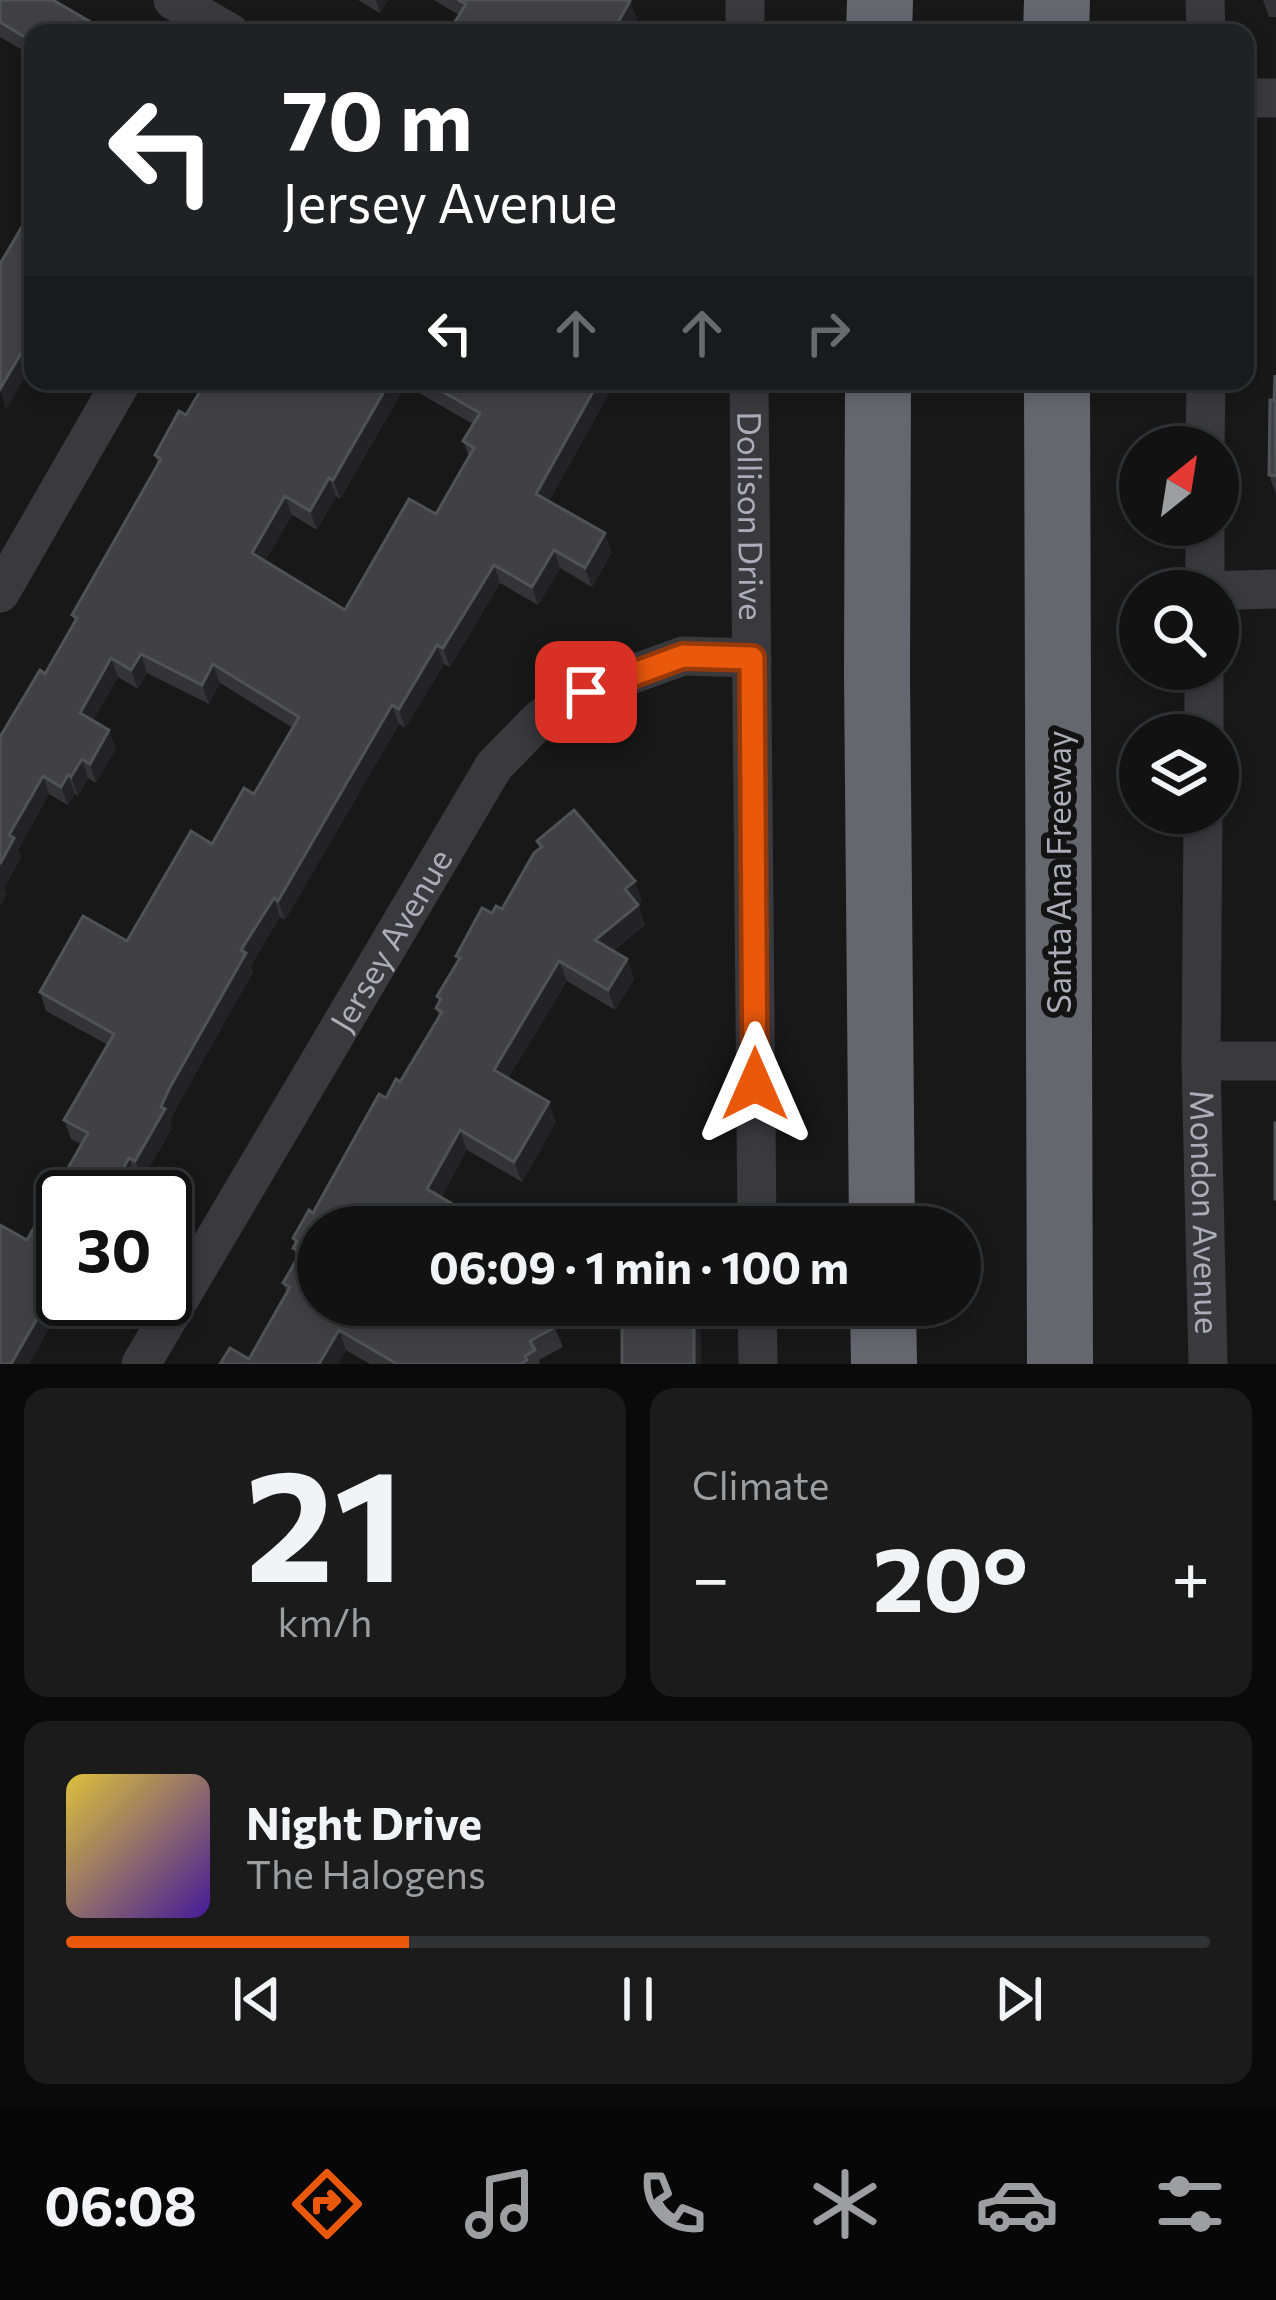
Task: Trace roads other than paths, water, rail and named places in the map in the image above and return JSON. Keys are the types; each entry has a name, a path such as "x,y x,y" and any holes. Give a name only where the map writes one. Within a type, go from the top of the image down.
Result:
{"highway":[{"path":"878,390 883,1206"},
{"name":"Santa Ana Freeway","path":"1057,390 1060,1364"},
{"path":"883,1326 884,1364"}],"street":[{"path":"173,0 214,24"},
{"path":"0,593 117,390"},
{"name":"Dollison Drive","path":"749,390 757,1206"},
{"path":"1205,426 1206,390"},
{"path":"1239,591 1276,590"},
{"name":"Jersey Avenue","path":"141,1364 494,766 540,719 586,692 683,656 752,658"},
{"name":"Mondon Avenue","path":"1203,834 1208,1364"},
{"name":"Mondon Avenue","path":"1202,1061 1276,1060"},
{"path":"757,1326 758,1364"}]}
